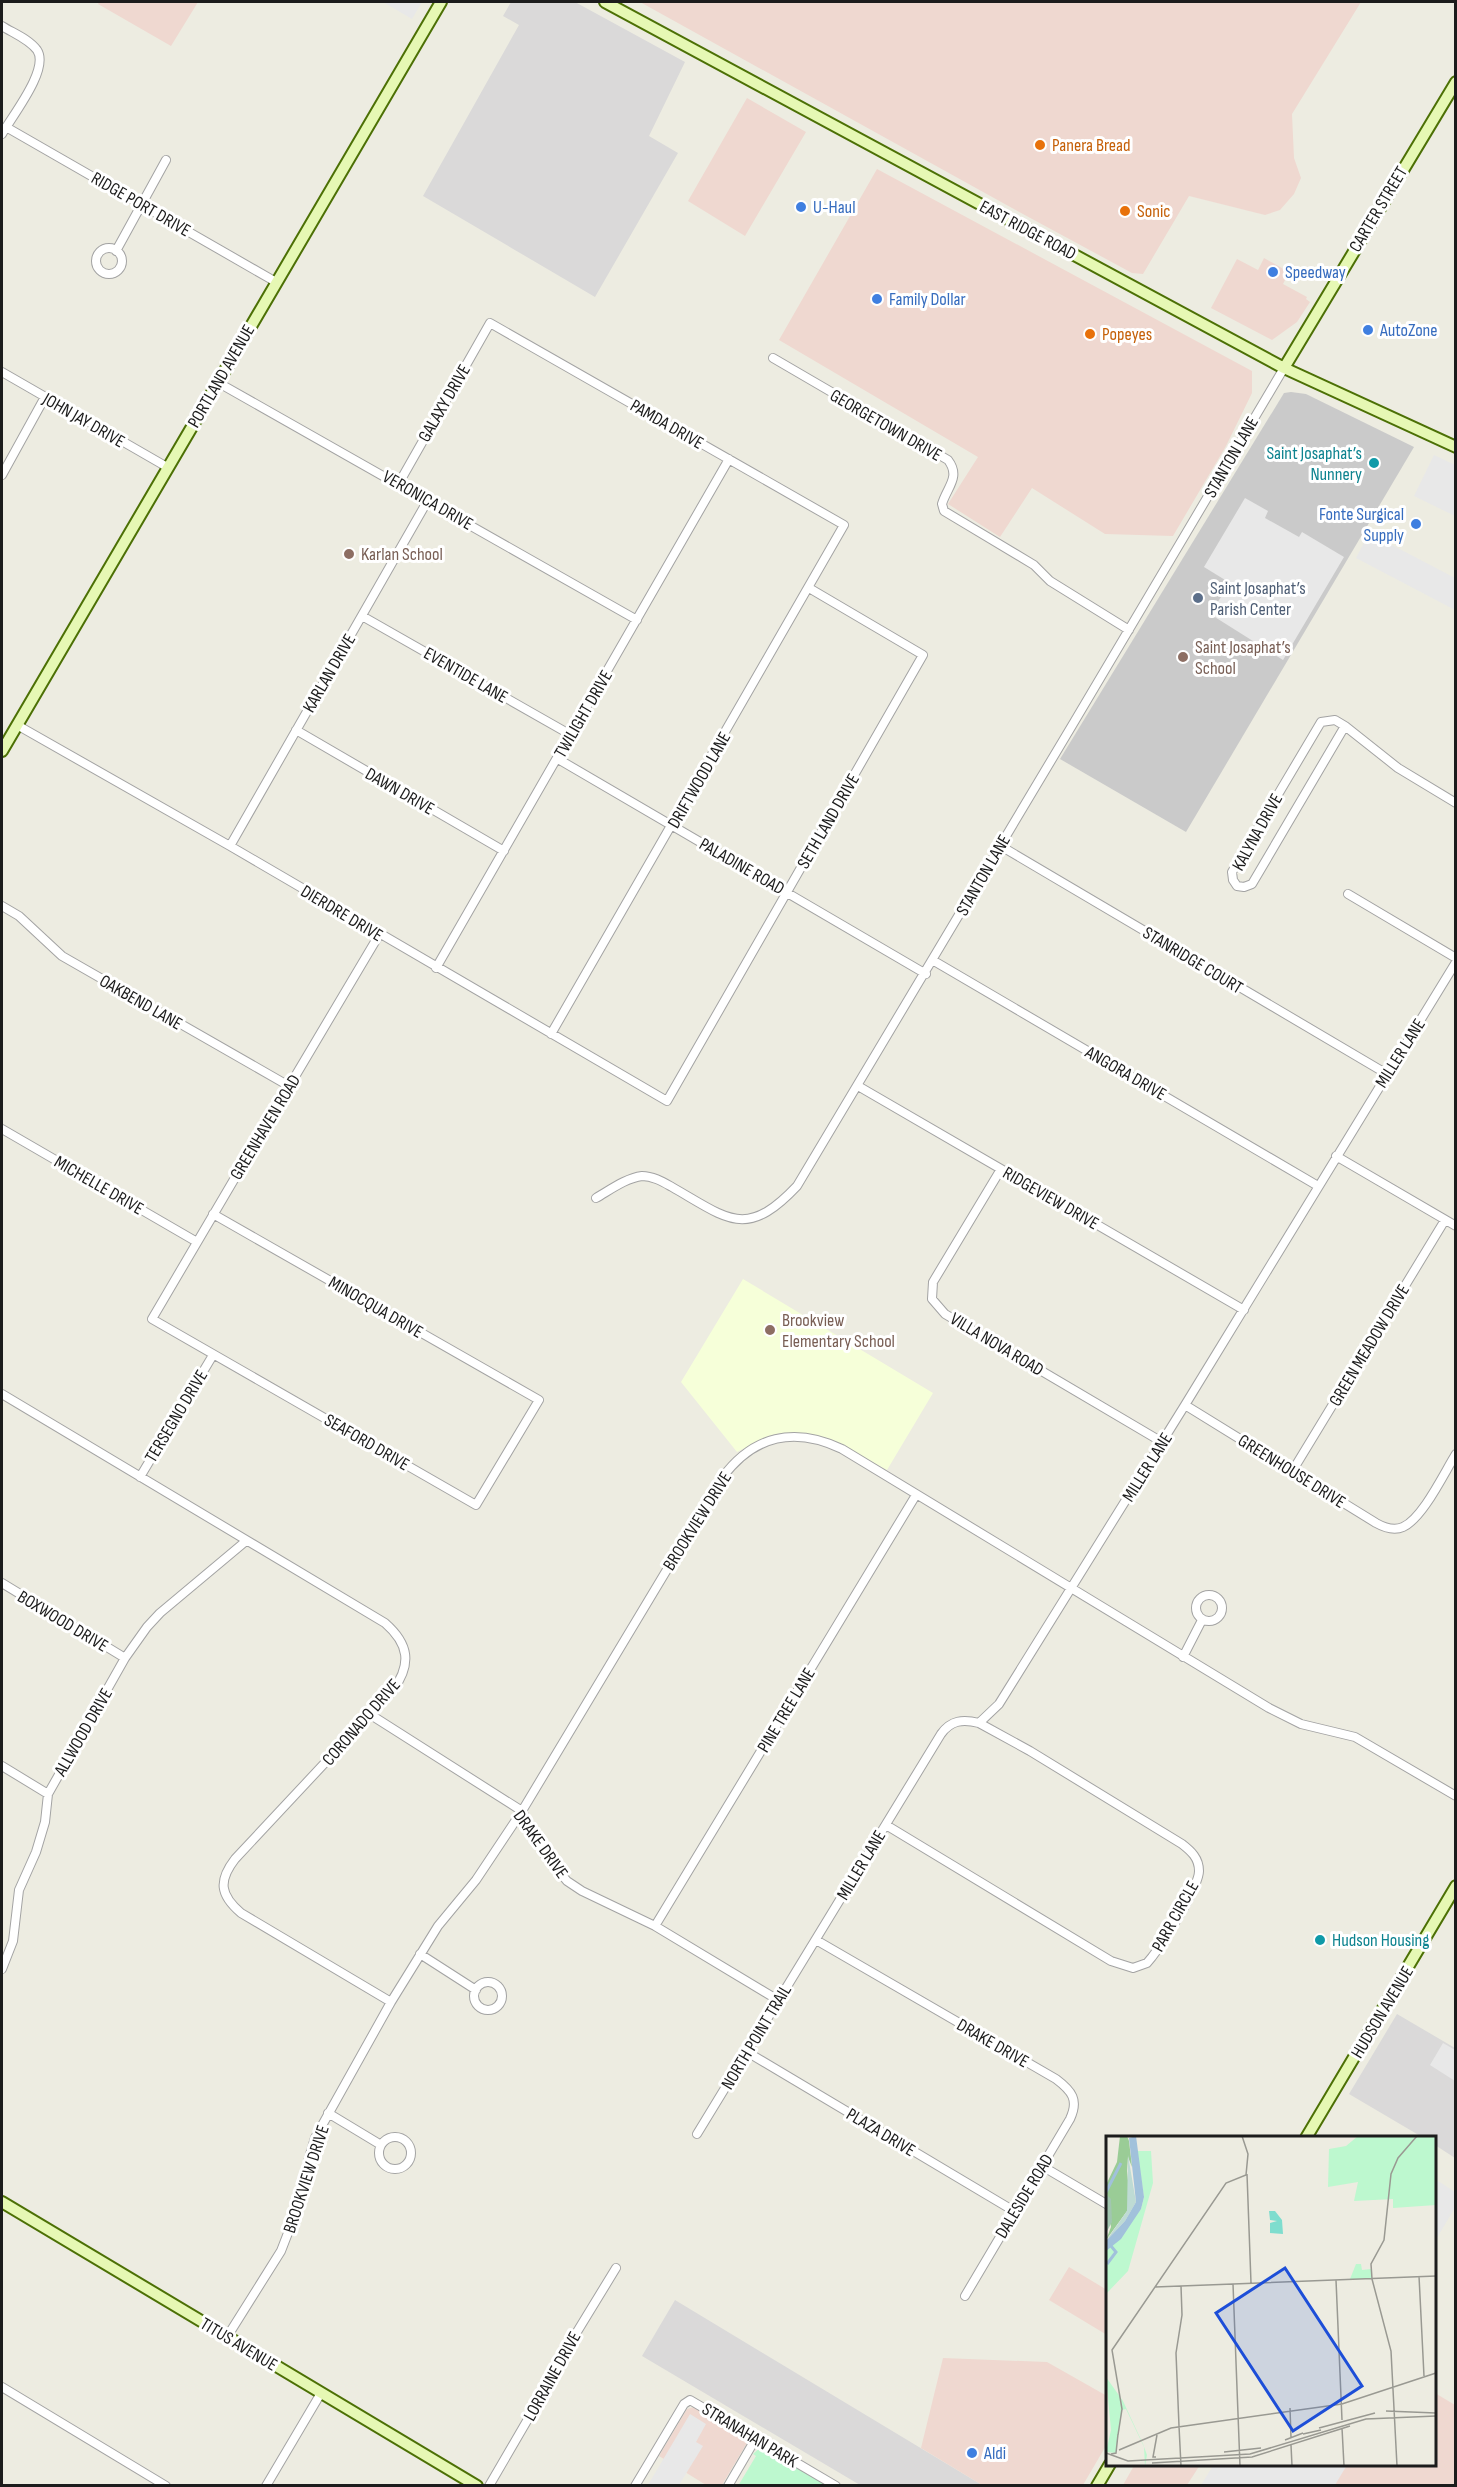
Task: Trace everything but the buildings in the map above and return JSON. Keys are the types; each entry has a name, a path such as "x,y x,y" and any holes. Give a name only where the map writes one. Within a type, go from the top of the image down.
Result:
{"main road":[{"name":"PORTLAND AVENUE","path":"2,751 441,2"},
{"name":"EAST RIDGE ROAD","path":"605,2 1284,368 1455,447"},
{"name":"CARTER STREET","path":"1284,368 1455,82"},
{"name":"HUDSON AVENUE","path":"1307,2136 1455,1886"},
{"name":"TITUS AVENUE","path":"2,2202 477,2486"},
{"path":"1097,2486 1109,2466"}],"street":[{"path":"2,26 30,42 40,55 41,63 36,77 4,130"},
{"name":"RIDGE PORT DRIVE","path":"4,130 142,204 276,282"},
{"path":"116,251 166,160"},
{"name":"PAMDA DRIVE","path":"490,323 844,525"},
{"name":"GALAXY DRIVE","path":"399,483 490,323"},
{"name":"GEORGETOWN DRIVE","path":"773,358 948,460 955,473 942,504 944,511 1034,565 1050,581 1129,630"},
{"name":"STANTON LANE","path":"596,1198 627,1180 650,1177 723,1216 740,1219 763,1215 778,1206 797,1186 934,961 999,845 1284,368"},
{"name":"JOHN JAY DRIVE","path":"2,372 167,467"},
{"name":"VERONICA DRIVE","path":"218,382 638,620"},
{"path":"2,475 45,397"},
{"name":"TWILIGHT DRIVE","path":"436,968 729,459"},
{"name":"KARLAN DRIVE","path":"230,846 428,500"},
{"name":"DRIFTWOOD LANE","path":"552,1034 844,525"},
{"name":"SETH LAND DRIVE","path":"667,1101 923,655 809,588"},
{"name":"EVENTIDE LANE","path":"362,616 571,735"},
{"name":"KALYNA DRIVE","path":"1335,720 1345,726 1252,884 1244,887 1237,886 1232,872 1321,723 1335,720"},
{"name":"DIERDRE DRIVE","path":"17,725 230,846 667,1101"},
{"path":"1345,726 1398,768 1455,803"},
{"name":"DAWN DRIVE","path":"296,730 504,851"},
{"name":"PALADINE ROAD","path":"558,759 926,974"},
{"name":"STANRIDGE COURT","path":"999,845 1387,1074"},
{"path":"1348,894 1455,960"},
{"name":"OAKBEND LANE","path":"2,906 19,916 62,956 289,1086"},
{"name":"GREENHAVEN ROAD","path":"152,1319 379,934"},
{"name":"MILLER LANE","path":"816,1940 945,1728 957,1721 980,1723 999,1704 1244,1310 1455,960"},
{"name":"ANGORA DRIVE","path":"934,961 1318,1186"},
{"name":"RIDGEVIEW DRIVE","path":"858,1086 1244,1310"},
{"name":"MICHELLE DRIVE","path":"2,1129 197,1242"},
{"path":"1336,1156 1455,1226"},
{"name":"VILLA NOVA ROAD","path":"1001,1169 933,1282 932,1299 945,1314 1162,1442"},
{"name":"MINOCQUA DRIVE","path":"213,1214 539,1400"},
{"name":"GREEN MEADOW DRIVE","path":"1293,1470 1445,1220"},
{"name":"SEAFORD DRIVE","path":"152,1319 476,1504 539,1400"},
{"name":"TERSEGNO DRIVE","path":"140,1477 213,1355"},
{"name":"CORONADO DRIVE","path":"2,1394 386,1623 394,1631 405,1651 405,1667 399,1682 371,1715 235,1859 228,1869 223,1884 227,1899 241,1913 391,2002"},
{"name":"GREENHOUSE DRIVE","path":"1185,1405 1383,1527 1401,1528 1417,1515 1455,1454"},
{"name":"BROOKVIEW DRIVE","path":"227,2337 281,2251 300,2202 309,2158 328,2113 391,2002 438,1926 486,1865 522,1811 722,1478 747,1451 764,1442 777,1438 802,1436 815,1438 842,1449 1290,1720 1368,1742 1455,1796"},
{"name":"PINE TREE LANE","path":"655,1926 916,1495"},
{"name":"ALLWOOD DRIVE","path":"2,1969 13,1941 18,1890 36,1852 45,1822 48,1794 125,1658 160,1612 246,1541"},
{"name":"BOXWOOD DRIVE","path":"2,1583 125,1658"},
{"path":"1183,1657 1203,1620"},
{"name":"DRAKE DRIVE","path":"371,1715 522,1811 545,1855 567,1881 582,1891 655,1926 778,2000"},
{"name":"PARR CIRCLE","path":"886,1825 1111,1961 1133,1968 1147,1963 1195,1887 1199,1871 1195,1856 1182,1844 980,1723"},
{"path":"2,1766 48,1794"},
{"name":"DRAKE DRIVE","path":"816,1940 1056,2079 1073,2095"},
{"name":"NORTH POINT TRAIL","path":"697,2134 816,1940"},
{"path":"420,1954 476,1990"},
{"name":"PLAZA DRIVE","path":"747,2052 1014,2211"},
{"name":"DALESIDE ROAD","path":"965,2296 1074,2111 1073,2095"},
{"name":"BROOKVIEW DRIVE","path":"328,2113 381,2145"},
{"path":"394,2137 404,2139 410,2147 409,2162 400,2168 390,2168 385,2165 380,2156 381,2145 394,2137"},
{"path":"1042,2166 1106,2204"},
{"name":"LORRAINE DRIVE","path":"489,2486 535,2407 547,2381 616,2268"},
{"path":"2,2387 166,2486"},
{"path":"266,2486 321,2393"},
{"name":"STRANAHAN PARK","path":"635,2486 687,2401 693,2401 836,2486"},
{"path":"728,2486 756,2438"}],"shaded area":[{"path":"99,2 198,2 171,46 98,4"},
{"path":"383,2 422,2 412,19"},
{"path":"511,2 575,2 685,62 649,136 678,153 595,297 423,196 519,25 503,16"},
{"path":"640,2 1361,2 1292,114 1294,158 1301,178 1294,194 1280,210 1265,215 1189,196 1143,274 1132,273"},
{"path":"747,98 806,132 745,236 688,201"},
{"path":"877,169 1252,371 1252,393 1226,446 1173,536 1105,534 1032,488 1000,537 948,504 978,457 779,340"},
{"path":"1264,258 1289,272 1283,284 1307,297 1306,299 1310,302 1297,322 1272,340 1211,308 1237,259 1258,270"},
{"path":"1284,393 1306,394 1414,447 1186,832 1060,759"},
{"path":"1434,455 1455,465 1455,516 1414,496"},
{"path":"1245,498 1268,511 1265,518 1299,537 1302,532 1344,557 1283,660 1210,614 1230,583 1204,567"},
{"path":"1369,533 1455,578 1455,610 1356,558"},
{"name":"Brookview Elementary School","path":"743,1279 933,1393 887,1470 828,1438 805,1433 780,1433 768,1436 737,1452 681,1382"},
{"path":"1397,2014 1455,2048 1455,2158 1436,2146 1436,2136 1420,2136 1349,2094"},
{"path":"1443,2043 1455,2050 1455,2081 1430,2065"},
{"path":"1436,2180 1455,2192 1456,2206 1436,2239"},
{"path":"1069,2267 1106,2289 1106,2334 1049,2300"},
{"path":"675,2300 982,2485 860,2485 642,2356"},
{"path":"943,2358 1047,2362 1106,2395 1106,2446 1083,2485 982,2485 921,2448"},
{"path":"1436,2394 1455,2405 1455,2485 1203,2486 1214,2466 1436,2466"},
{"path":"694,2407 745,2437 747,2443 722,2485 706,2485 659,2456 687,2409"},
{"path":"690,2414 706,2424 696,2442 703,2446 679,2485 648,2485"},
{"path":"761,2447 827,2485 738,2486 756,2456 753,2454"},
{"path":"1134,2466 1199,2466 1187,2485 1123,2485"},
{"path":"1213,2466 1346,2466 1335,2485 1201,2485"}],"place":[{"name":"Panera Bread","path":"1040,145"},
{"name":"U-Haul","path":"801,207"},
{"name":"Sonic","path":"1125,211"},
{"name":"Speedway","path":"1273,272"},
{"name":"Family Dollar","path":"877,299"},
{"name":"AutoZone","path":"1368,330"},
{"name":"Popeyes","path":"1090,334"},
{"name":"Saint Josaphat’s Nunnery","path":"1374,463"},
{"name":"Fonte Surgical Supply","path":"1416,524"},
{"name":"Karlan School","path":"349,554"},
{"name":"Saint Josaphat’s Parish Center","path":"1198,598"},
{"name":"Saint Josaphat’s School","path":"1183,657"},
{"name":"Brookview Elementary School","path":"770,1330"},
{"name":"Hudson Housing","path":"1320,1940"},
{"name":"Aldi","path":"972,2453"}]}
